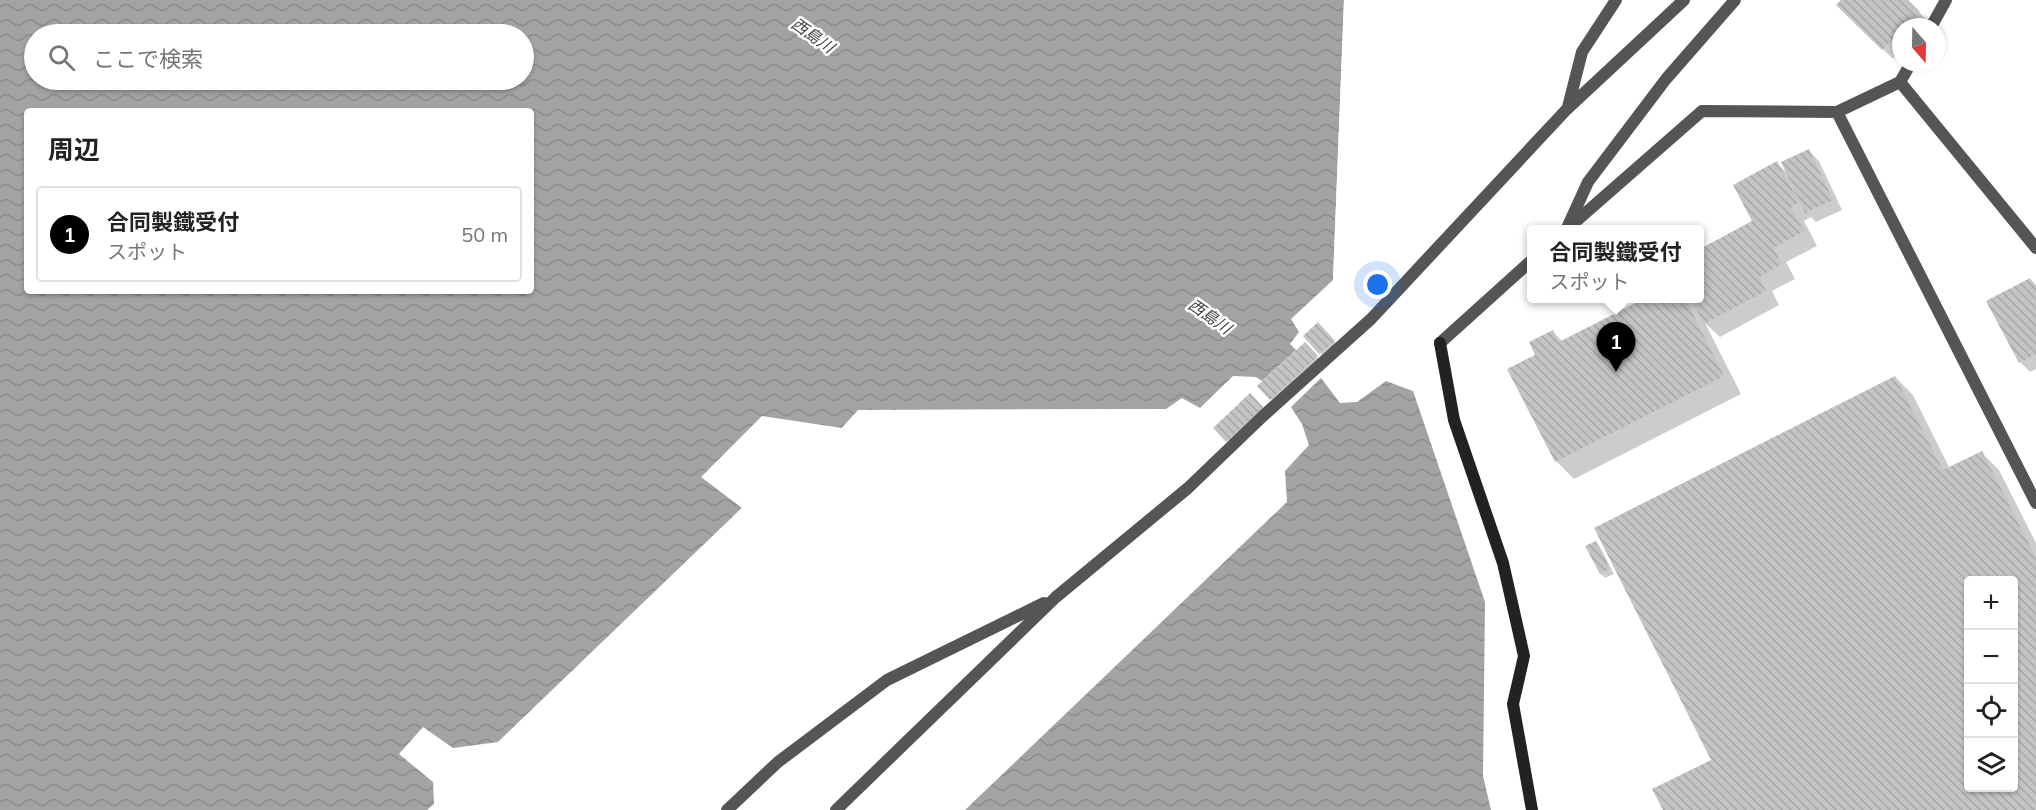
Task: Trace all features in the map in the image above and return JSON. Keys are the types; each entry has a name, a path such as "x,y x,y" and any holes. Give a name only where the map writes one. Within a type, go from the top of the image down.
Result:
{"street":[{"path":"1567,109 1582,52 1616,0"},
{"path":"836,810 1056,597 1188,488 1263,416 1371,319 1567,109 1684,0"},
{"path":"1568,225 1588,182 1666,79 1735,0"},
{"path":"1936,18 1946,0"},
{"path":"1571,225 1702,111 1837,112 1900,82 1906,72"},
{"path":"1900,82 2036,248"},
{"path":"1837,112 2036,503"},
{"path":"1527,265 1440,343 1454,420 1503,563 1524,656 1513,704 1532,810"},
{"path":"727,810 778,762 887,680 1056,597"}],"water":[{"name":"西島川","path":"0,0 1344,0 1333,280 1291,319 1299,332 1290,344 1296,350 1262,381 1256,377 1233,376 1200,408 1182,398 1166,409 859,410 842,428 762,416 701,477 742,508 498,742 453,748 423,727 399,754 433,782 434,804 427,810 0,810"},
{"path":"1321,378 1340,403 1357,402 1386,381 1413,391 1485,602 1483,776 1491,810 965,810 1287,502 1285,471 1309,445 1302,424 1291,407"}],"pier":[{"path":"1344,0 1347,0 1336,280 1333,280"},
{"path":"1166,409 1168,411 860,412 844,430 839,431 858,410"},
{"path":"744,506 744,510 500,745 494,746"}],"building":[{"path":"1841,0 1908,0 1920,12 1914,18 1892,18 1892,40 1882,50 1836,5"},
{"path":"1809,149 1833,200 1805,213 1781,162"},
{"path":"1777,161 1799,202 1791,207 1804,231 1773,248 1782,264 1759,277 1766,291 1704,324 1694,303 1704,303 1704,247 1752,221 1733,185"},
{"path":"2030,278 2036,288 2036,354 2019,363 1986,301"},
{"path":"1635,303 1688,303 1724,376 1555,462 1507,369 1535,355 1529,342 1553,330 1559,342"},
{"path":"1318,322 1335,341 1319,354 1303,336"},
{"path":"1305,342 1318,356 1270,400 1257,386"},
{"path":"1895,376 1943,470 1982,451 2036,558 2036,810 1663,810 1652,789 1711,760 1594,528"},
{"path":"1250,393 1263,407 1226,442 1213,428"},
{"path":"1596,541 1610,569 1600,574 1585,546"}],"place":[{"name":"合同製鐵受付","path":"1616,372"}]}
